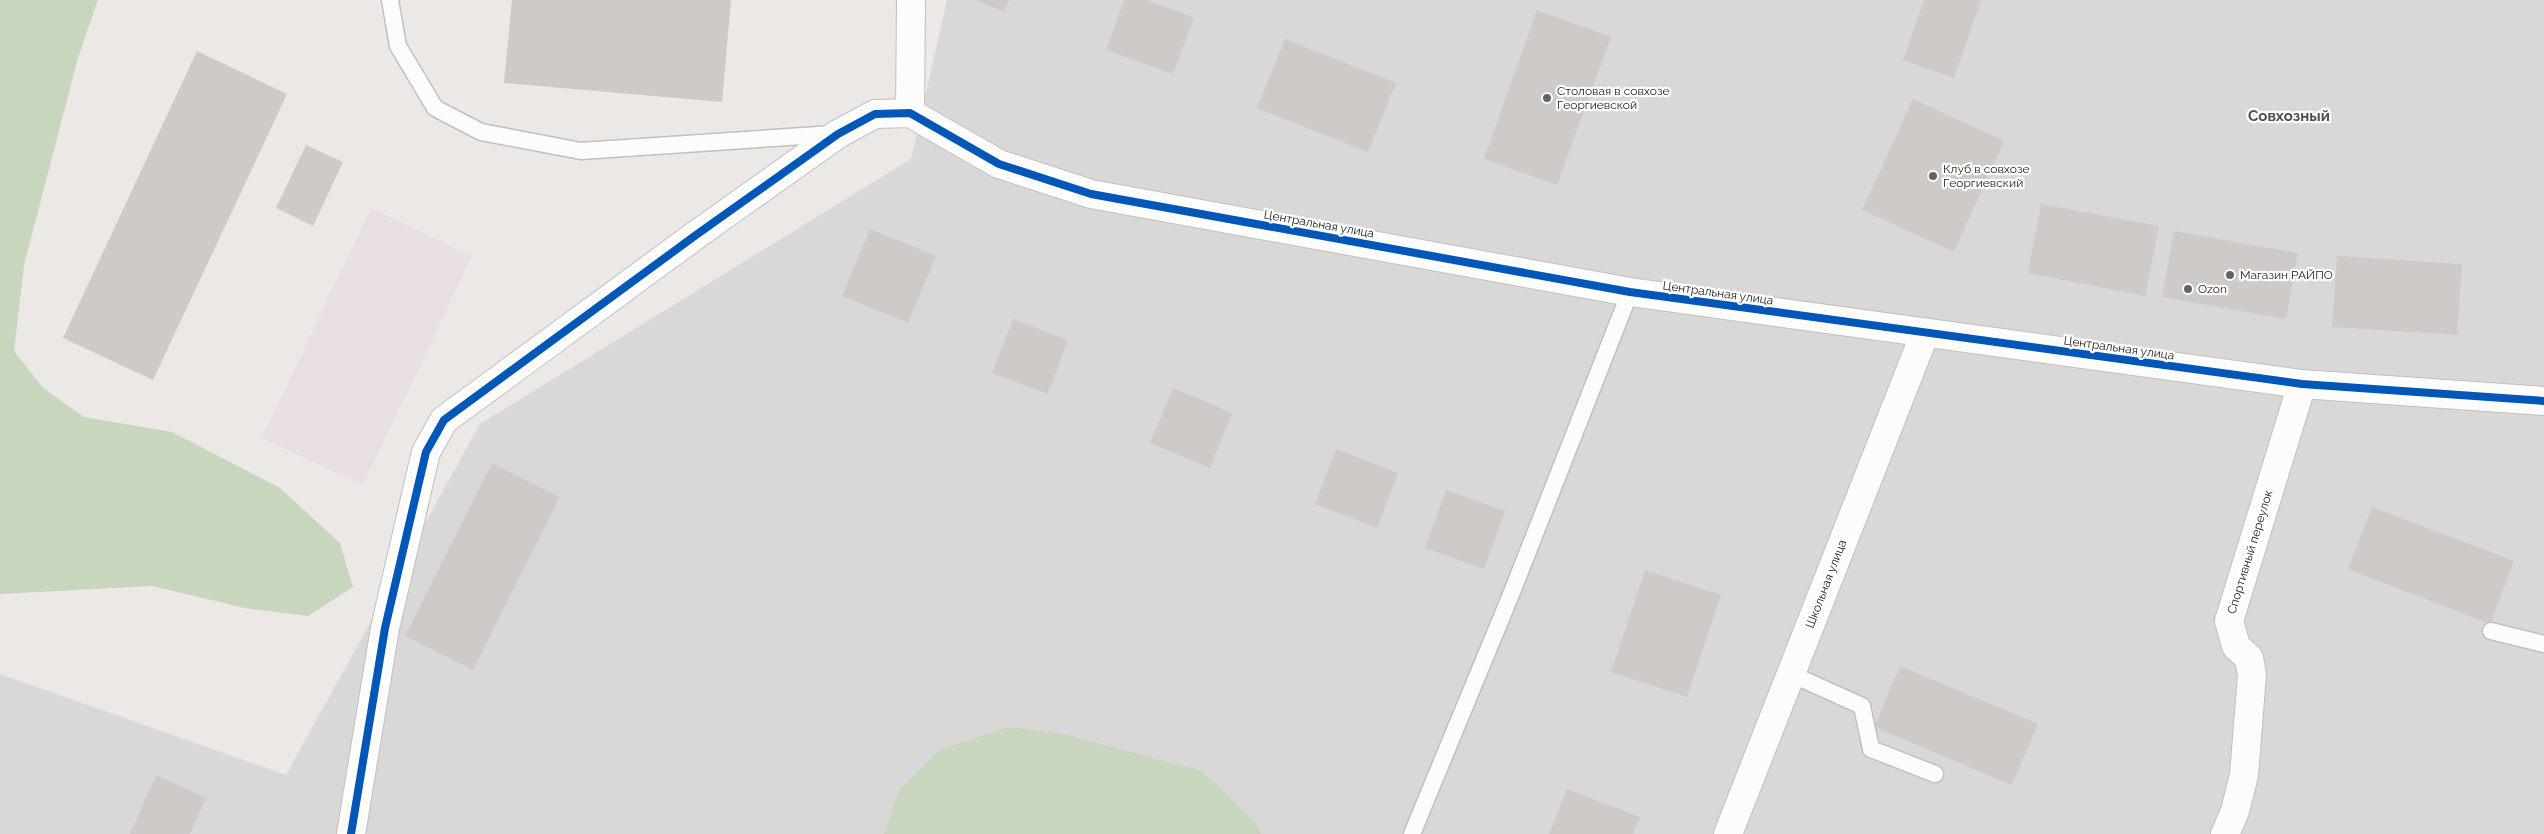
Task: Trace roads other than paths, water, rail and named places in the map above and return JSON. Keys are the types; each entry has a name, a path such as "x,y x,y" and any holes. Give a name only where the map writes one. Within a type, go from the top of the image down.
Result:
{"street":[{"path":"351,834 385,628 426,452 444,420 696,235 838,134 875,114 910,113 911,0"},
{"name":"Центральная улица","path":"910,113 999,164 1091,194 1630,292 2302,384 2544,401"},
{"name":"Школьная улица","path":"1728,834 1924,333"},
{"name":"Спортивный переулок","path":"2225,834 2235,811 2244,776 2252,675 2249,658 2236,646 2229,621 2302,384"}],"lane":[{"path":"390,0 398,46 435,108 481,132 581,152 838,134"},
{"path":"1412,834 1512,592 1630,292"},
{"path":"2491,631 2544,644"},
{"path":"1791,674 1862,706 1871,749 1935,774"}],"place":[{"name":"Столовая в совхозе Георгиевской","path":"1547,98"},
{"name":"Клуб в совхозе Георгиевский","path":"1933,176"},
{"name":"Магазин РАЙПО","path":"2230,275"},
{"name":"Ozon","path":"2188,289"}],"district":[{"name":"Совхозный","path":"2289,116"}]}
